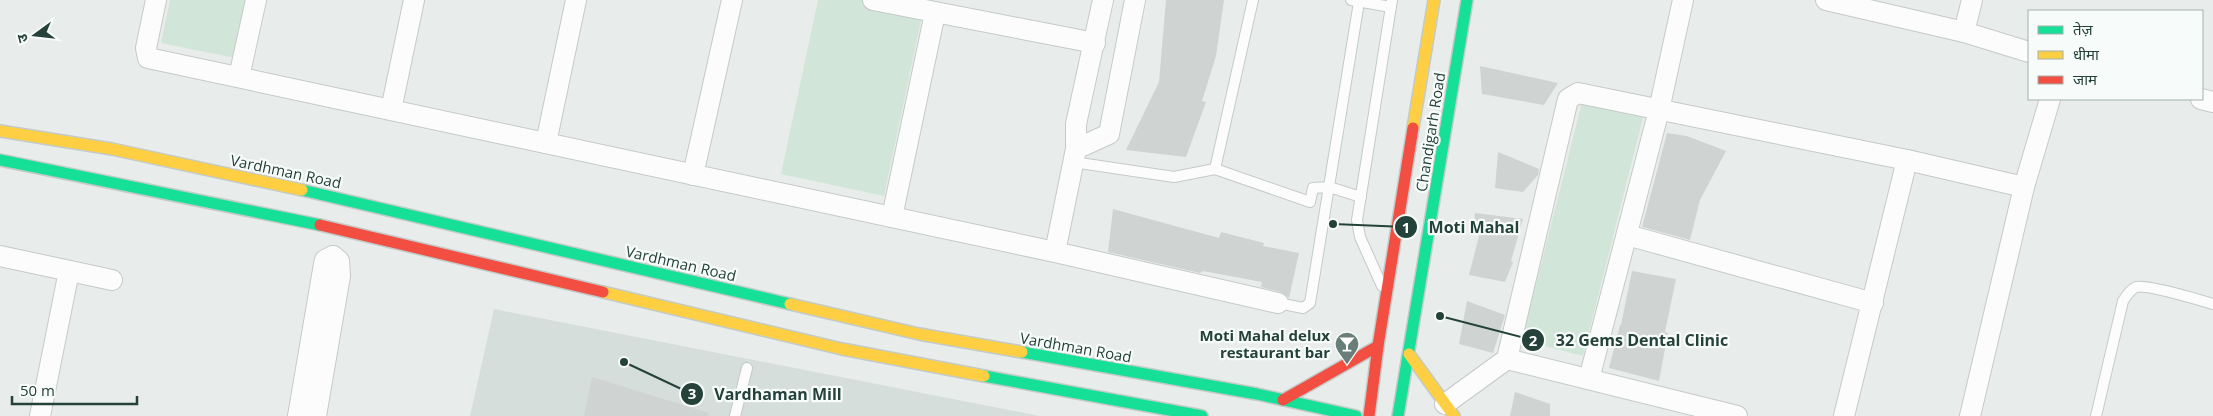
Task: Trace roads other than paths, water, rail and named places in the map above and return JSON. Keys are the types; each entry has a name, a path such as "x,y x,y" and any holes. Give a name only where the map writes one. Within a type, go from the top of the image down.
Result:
{"street":[{"path":"156,0 146,48 148,58 1055,252 1278,303"},
{"path":"239,77 256,0"},
{"path":"391,110 414,0"},
{"path":"546,143 576,0"},
{"path":"693,175 732,0"},
{"path":"873,0 935,14 1095,43"},
{"path":"1055,252 1075,156 1076,124 1103,0"},
{"path":"1075,156 1109,134 1135,0"},
{"name":"Chandigarh Road","path":"1369,416 1378,346 1434,0"},
{"name":"Chandigarh Road","path":"1398,416 1467,0"},
{"path":"1589,380 1659,110 1683,0"},
{"path":"1964,32 1972,0"},
{"path":"1835,1 1964,32 2028,52"},
{"path":"892,217 935,14"},
{"path":"1409,354 1449,410 1506,360 1568,99 1578,93 1907,160 2024,187"},
{"path":"1970,416 2024,187 2050,100"},
{"name":"Vardhman Road","path":"0,131 112,150 345,199 919,334 1283,400 1356,416"},
{"path":"0,160 339,228 842,349 1202,416"},
{"path":"1844,416 1907,160"},
{"path":"333,256 345,199"},
{"path":"1627,235 1873,303"},
{"path":"0,256 112,280"},
{"path":"298,416 324,264 325,260 333,256"},
{"path":"316,416 340,276 339,261 333,256"},
{"path":"40,416 69,271"},
{"path":"1283,400 1378,346"},
{"path":"1506,360 1737,416"}],"lane":[{"path":"1214,169 1253,0"},
{"path":"1278,303 1303,308 1310,303 1329,187 1355,1 1391,4 1357,230 1386,296"},
{"path":"1075,156 1174,177 1214,169 1310,202 1313,188 1329,187 1361,197"},
{"path":"2096,416 2123,301 2129,292 2137,287 2150,288 2213,304"},
{"path":"735,416 748,368"}],"place":[{"name":"Moti Mahal","path":"1333,224"},
{"name":"32 Gems Dental Clinic","path":"1440,316"},
{"name":"Vardhaman Mill","path":"624,362"},
{"name":"Moti Mahal delux restaurant bar","path":"1347,365"}]}
